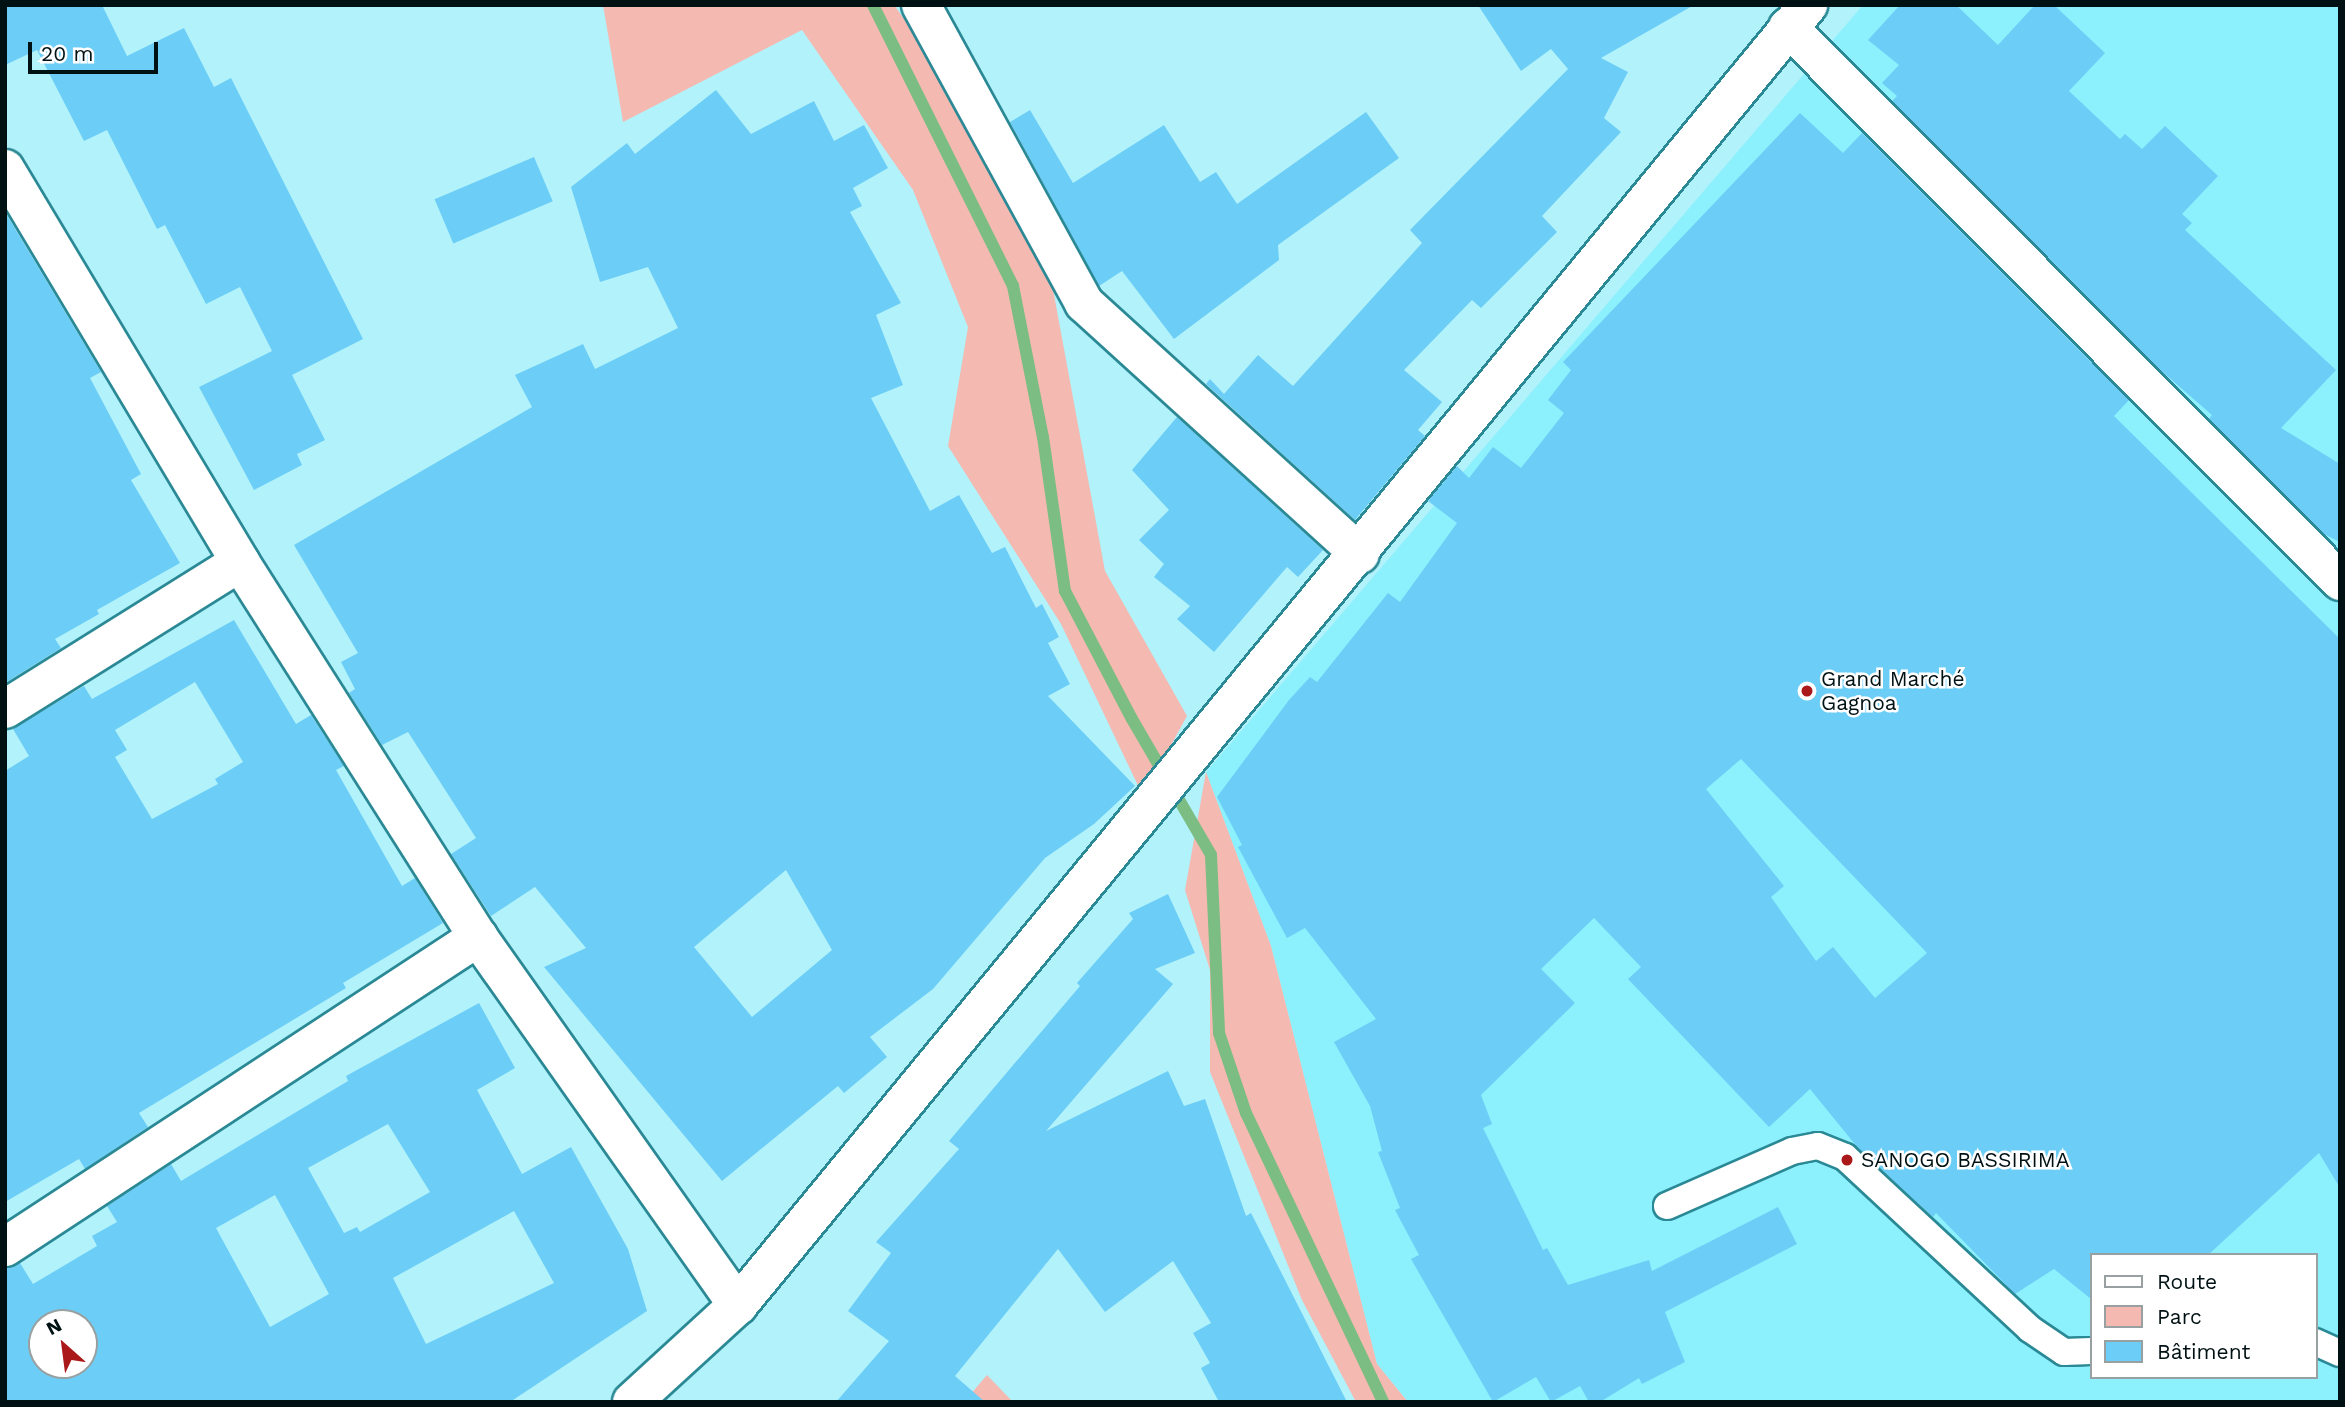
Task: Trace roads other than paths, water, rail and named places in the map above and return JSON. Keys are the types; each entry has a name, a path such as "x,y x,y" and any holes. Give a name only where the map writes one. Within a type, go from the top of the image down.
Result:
{"street":[{"path":"920,5 1084,303 1360,554"},
{"path":"632,1402 738,1305 1360,554 1798,16 2340,581"},
{"path":"5,169 240,562 478,937 738,1305"},
{"path":"5,709 240,562"},
{"path":"5,1247 478,937"}],"lane":[{"path":"1667,1206 1792,1151 1818,1146 1845,1157 2030,1329 2064,1352 2090,1351"},
{"path":"2317,1343 2340,1353"}],"waterway":[{"path":"873,5 1013,286 1043,437 1065,591 1132,719 1211,855 1219,1033 1246,1113 1383,1402"}],"place":[{"name":"Grand Marché Gagnoa","path":"1807,691"},
{"name":"SANOGO BASSIRIMA","path":"1847,1160"}]}
